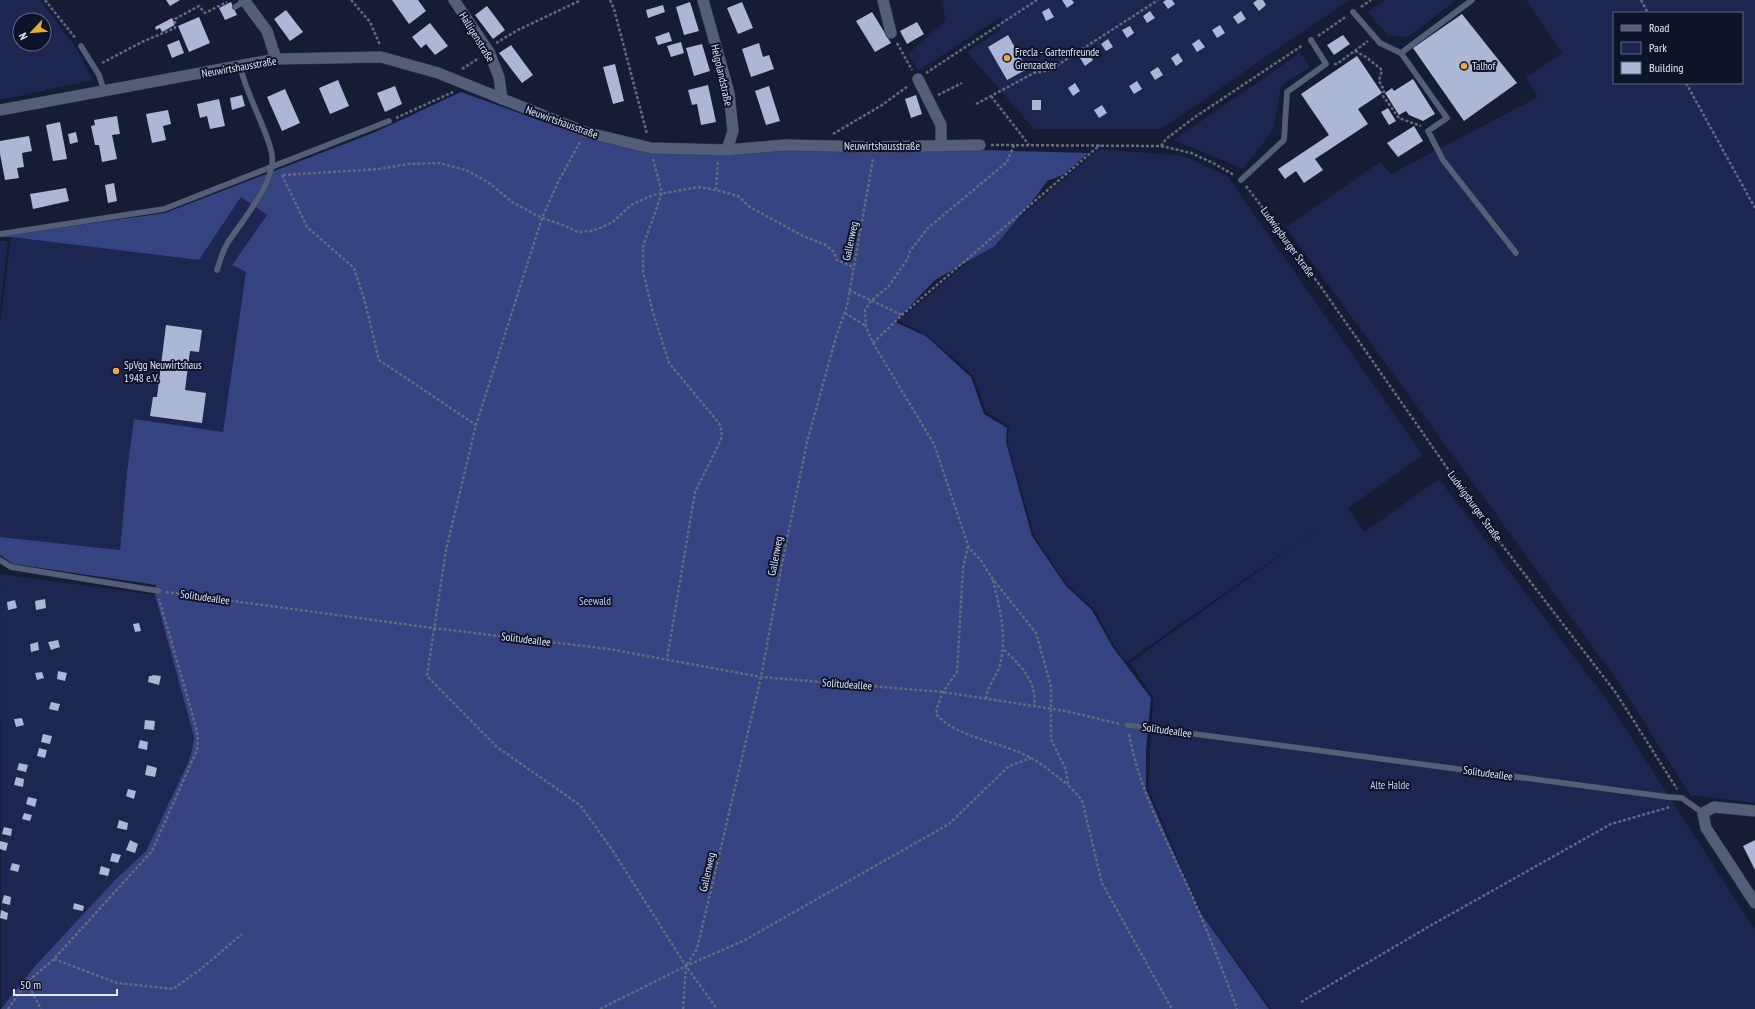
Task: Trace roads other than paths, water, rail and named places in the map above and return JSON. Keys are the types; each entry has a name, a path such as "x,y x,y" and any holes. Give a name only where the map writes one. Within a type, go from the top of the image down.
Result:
{"street":[{"name":"Halligenstraße","path":"454,0 489,52 499,77 502,99"},
{"name":"Helgolandstraße","path":"703,0 728,93 733,131 723,150"},
{"path":"883,0 890,33"},
{"path":"245,1 268,31 276,59"},
{"name":"Neuwirtshausstraße","path":"0,110 276,59 381,57 438,73 585,132 651,148 723,150 785,145 874,147 980,145"},
{"path":"918,79 941,125 941,146"},
{"path":"1755,811 1714,806 1703,812 1706,828 1755,904"}],"lane":[{"path":"1401,53 1472,0"},
{"path":"235,7 245,1"},
{"path":"1353,12 1380,43 1401,53 1447,118 1428,131 1443,160 1516,253"},
{"path":"1241,180 1284,140 1287,92 1326,64 1311,40"},
{"path":"81,46 99,74 104,91"},
{"path":"217,270 226,246 254,206 273,166 272,151 244,82 240,66"},
{"path":"99,74 101,68"},
{"path":"0,234 164,209 389,121"},
{"path":"0,560 11,567 159,591"},
{"name":"Solitudeallee","path":"1128,725 1684,799 1703,812"}],"place":[{"name":"Frecla - Gartenfreunde Grenzacker","path":"1007,58"},
{"name":"Talhof","path":"1464,66"},
{"name":"SpVgg Neuwirtshaus 1948 e.V.","path":"116,371"}],"park label":[{"name":"Seewald","path":"595,601"},
{"name":"Alte Halde","path":"1390,785"}]}
